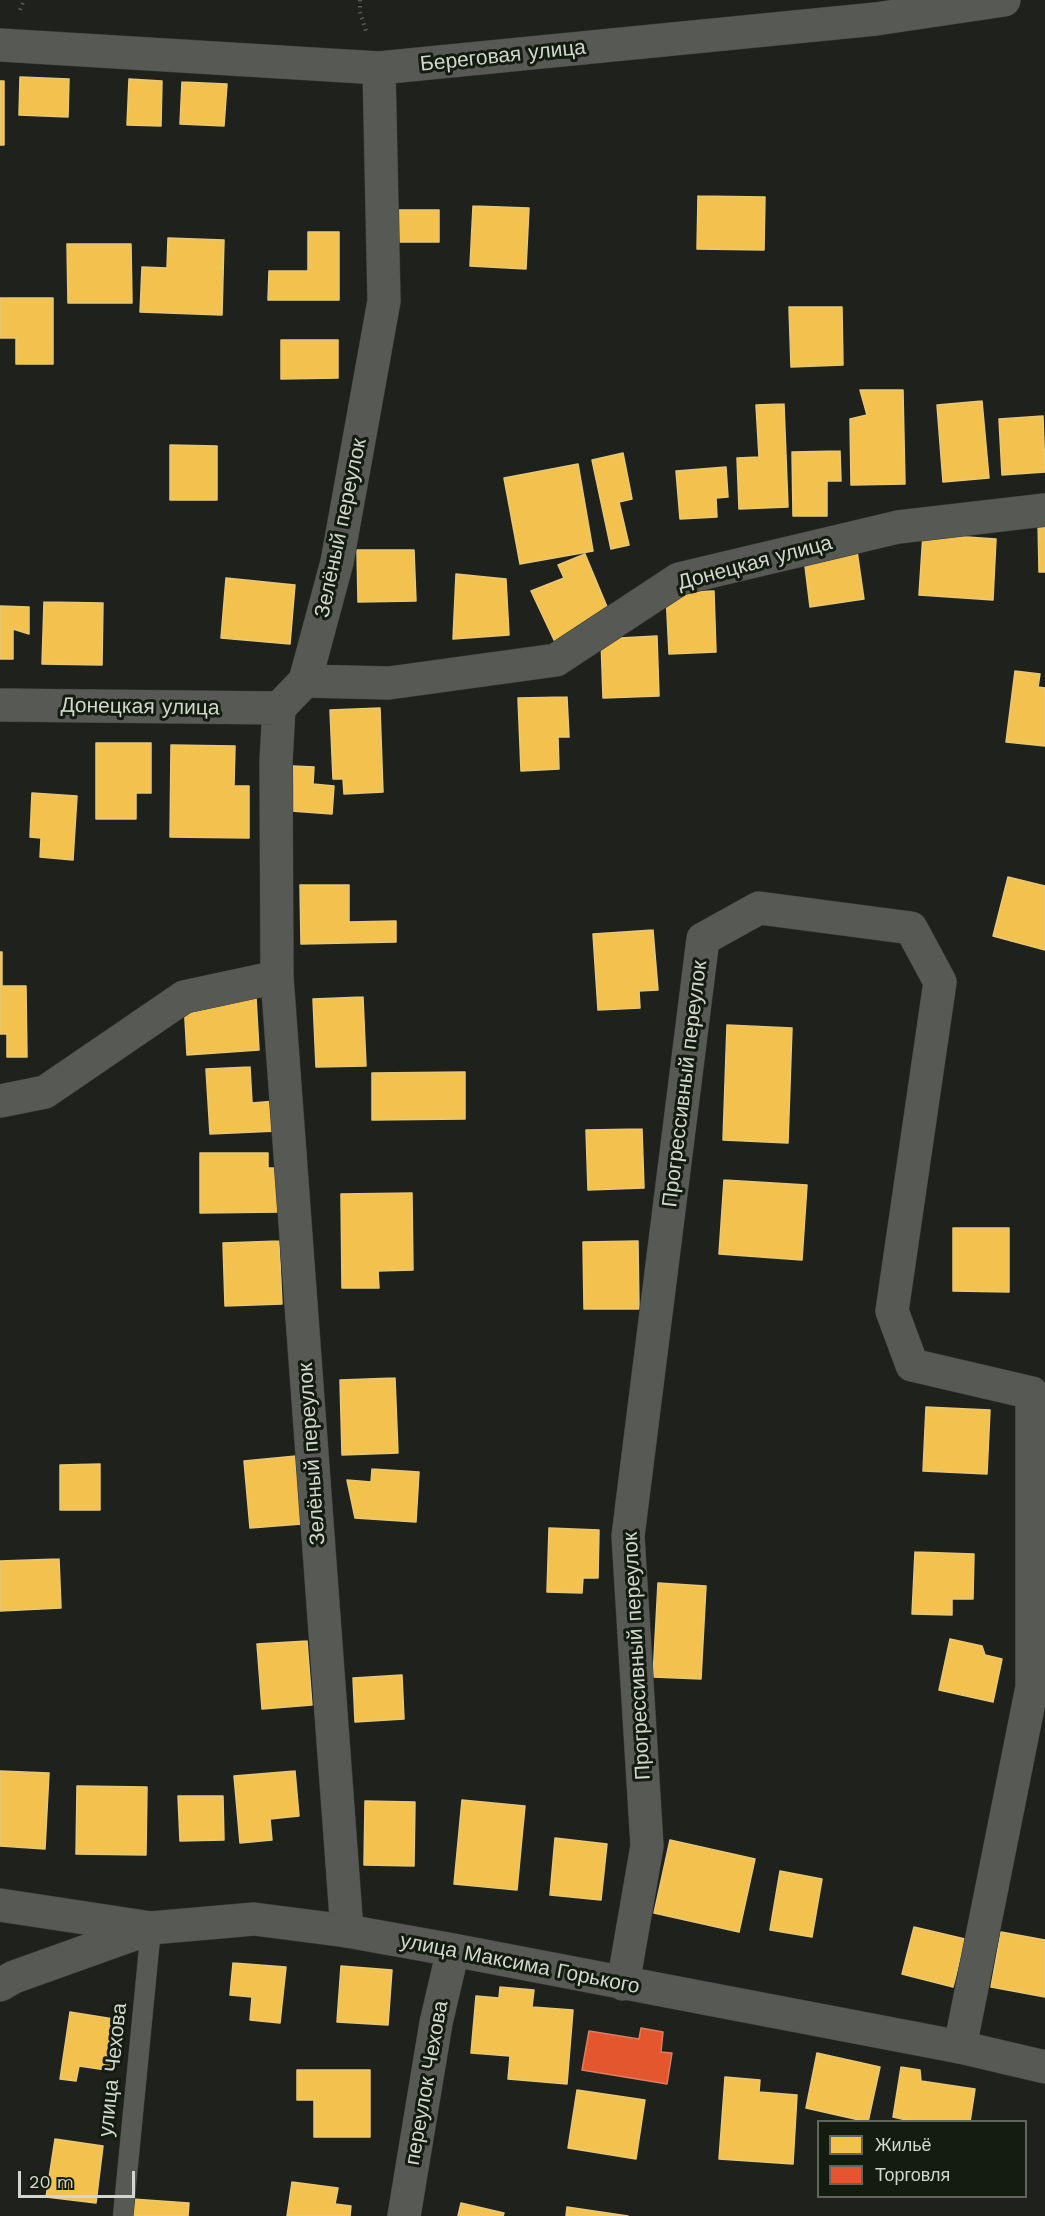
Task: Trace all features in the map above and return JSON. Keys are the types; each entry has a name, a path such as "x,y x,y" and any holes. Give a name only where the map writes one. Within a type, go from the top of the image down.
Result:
{"street":[{"name":"Береговая улица","path":"0,45 379,68 876,19 1004,0"},
{"name":"Зелёный переулок","path":"347,1931 277,977 276,761 279,708 305,681 337,562 384,301 379,68"},
{"name":"Донецкая улица","path":"305,681 389,683 556,660 679,579 898,527 1045,510"},
{"name":"Донецкая улица","path":"0,705 279,708"},
{"name":"Прогрессивный переулок","path":"623,1984 647,1846 628,1536 703,939 759,908 911,928 940,982 892,1311 912,1365 1032,1393 1039,1649 960,2047"},
{"path":"0,1101 45,1092 184,998 277,977"},
{"path":"0,1905 151,1928"},
{"name":"улица Максима Горького","path":"0,1985 14,1977 151,1928 254,1919 347,1931 453,1950 960,2047 1045,2067"},
{"name":"переулок Чехова","path":"405,2216 436,2023 453,1950"}],"lane":[{"name":"улица Чехова","path":"123,2216 151,1928"}],"building: Жильё":[{"path":"20,77 69,79 68,117 19,115"},
{"path":"129,79 162,81 161,126 127,125"},
{"path":"0,81 4,81 4,145 0,145"},
{"path":"182,82 227,84 224,126 180,124"},
{"path":"698,196 765,197 764,250 697,249"},
{"path":"473,206 529,208 526,269 470,266"},
{"path":"397,210 439,210 439,242 397,242"},
{"path":"308,232 339,232 339,300 268,300 269,271 308,271"},
{"path":"168,238 224,240 222,315 140,312 142,267 167,268"},
{"path":"67,244 131,244 132,303 68,303"},
{"path":"0,298 53,298 53,364 16,364 16,338 0,338"},
{"path":"789,307 842,307 843,365 791,367"},
{"path":"281,340 338,340 338,378 281,379"},
{"path":"860,390 903,390 905,484 851,485 850,419 867,415"},
{"path":"982,401 989,478 943,482 937,405"},
{"path":"784,404 788,507 739,509 737,458 759,457 756,405"},
{"path":"1043,416 1045,472 1002,475 999,419"},
{"path":"170,445 217,446 217,500 170,500"},
{"path":"840,451 841,481 827,481 827,516 793,516 792,452"},
{"path":"623,453 632,499 619,502 629,545 611,549 592,460"},
{"path":"578,464 593,551 520,564 504,478"},
{"path":"726,467 728,497 716,498 717,517 680,519 676,471"},
{"path":"1038,521 1045,521 1045,572 1039,572"},
{"path":"923,534 996,539 993,600 919,595"},
{"path":"357,550 414,550 416,601 358,602"},
{"path":"857,551 864,599 810,607 804,558"},
{"path":"585,554 610,614 555,642 531,591 564,578 558,565"},
{"path":"456,574 506,579 509,635 453,639"},
{"path":"226,578 295,585 290,644 221,638"},
{"path":"714,591 716,652 669,654 666,593"},
{"path":"44,602 103,603 102,665 42,664"},
{"path":"0,606 29,607 29,634 13,629 13,659 0,659"},
{"path":"657,636 659,696 603,698 601,639"},
{"path":"1015,671 1040,674 1038,687 1045,688 1045,746 1006,742"},
{"path":"567,697 569,737 558,737 559,769 521,771 518,698"},
{"path":"380,708 383,792 344,794 343,779 333,779 330,710"},
{"path":"96,743 151,743 151,793 136,793 136,819 96,819"},
{"path":"171,745 235,746 234,786 249,786 249,838 170,837"},
{"path":"293,766 314,767 313,784 334,786 332,814 291,811"},
{"path":"32,793 77,796 73,860 40,857 41,838 30,837"},
{"path":"1008,877 1045,886 1045,950 993,936"},
{"path":"300,885 349,885 349,922 396,921 396,942 301,944"},
{"path":"653,930 658,990 639,991 640,1008 598,1010 593,934"},
{"path":"0,952 2,952 2,986 26,986 27,1057 7,1057 7,1034 0,1034"},
{"path":"256,997 259,1050 187,1055 184,1002"},
{"path":"363,997 366,1066 316,1067 313,999"},
{"path":"727,1025 792,1028 788,1143 723,1140"},
{"path":"250,1067 252,1103 276,1101 277,1131 210,1134 206,1069"},
{"path":"465,1072 465,1119 372,1120 372,1073"},
{"path":"642,1129 644,1188 588,1190 586,1130"},
{"path":"200,1153 268,1153 268,1168 280,1168 280,1212 200,1213"},
{"path":"724,1180 807,1185 802,1260 719,1254"},
{"path":"412,1193 413,1270 378,1271 379,1288 342,1288 341,1194"},
{"path":"953,1228 1009,1228 1009,1292 953,1291"},
{"path":"279,1241 282,1304 225,1306 223,1243"},
{"path":"638,1241 639,1309 584,1309 583,1242"},
{"path":"395,1378 398,1453 342,1455 340,1380"},
{"path":"926,1407 990,1410 987,1474 923,1471"},
{"path":"296,1456 302,1524 250,1528 244,1461"},
{"path":"100,1464 100,1510 60,1510 60,1465"},
{"path":"372,1469 419,1472 416,1522 355,1518 347,1480 371,1482"},
{"path":"549,1528 599,1530 598,1578 583,1578 582,1593 547,1592"},
{"path":"915,1552 974,1554 973,1599 952,1599 952,1615 912,1614"},
{"path":"59,1559 61,1608 0,1611 0,1561"},
{"path":"658,1583 706,1586 701,1679 653,1677"},
{"path":"950,1639 982,1646 985,1655 1002,1659 993,1702 939,1690"},
{"path":"307,1641 312,1705 262,1709 257,1644"},
{"path":"402,1675 404,1719 355,1722 353,1678"},
{"path":"0,1771 49,1773 45,1849 0,1846"},
{"path":"295,1771 299,1816 270,1819 272,1840 240,1843 234,1776"},
{"path":"77,1786 147,1787 146,1855 76,1854"},
{"path":"178,1796 223,1796 224,1840 180,1841"},
{"path":"462,1800 525,1806 517,1890 454,1884"},
{"path":"365,1801 415,1802 414,1866 364,1865"},
{"path":"555,1838 607,1844 601,1900 550,1895"},
{"path":"670,1840 755,1859 739,1932 654,1913"},
{"path":"780,1871 822,1879 812,1937 770,1930"},
{"path":"914,1927 965,1939 953,1987 902,1974"},
{"path":"1001,1932 1045,1940 1045,1997 991,1987"},
{"path":"233,1963 286,1967 280,2023 250,2020 252,1997 230,1995"},
{"path":"341,1966 392,1970 388,2025 337,2022"},
{"path":"500,1987 534,1990 532,2007 573,2010 567,2084 508,2079 510,2056 471,2053 476,1996 499,1998"},
{"path":"70,2012 120,2020 113,2071 79,2066 76,2081 60,2079"},
{"path":"817,2053 880,2067 868,2120 806,2108"},
{"path":"901,2067 920,2070 921,2081 975,2089 970,2120 906,2120 893,2117"},
{"path":"297,2070 370,2070 370,2137 314,2137 314,2100 297,2100"},
{"path":"725,2077 760,2080 759,2092 797,2095 793,2164 719,2159"},
{"path":"577,2090 645,2100 636,2159 568,2148"},
{"path":"55,2139 103,2146 96,2203 46,2197"},
{"path":"292,2182 338,2188 335,2204 351,2206 350,2216 287,2216"},
{"path":"132,2199 189,2203 188,2216 131,2216"},
{"path":"461,2203 504,2213 503,2216 458,2216"},
{"path":"567,2207 628,2216 566,2216"}],"building: Торговля":[{"path":"641,2028 663,2032 661,2052 672,2053 667,2084 582,2070 589,2031 639,2039"}]}
